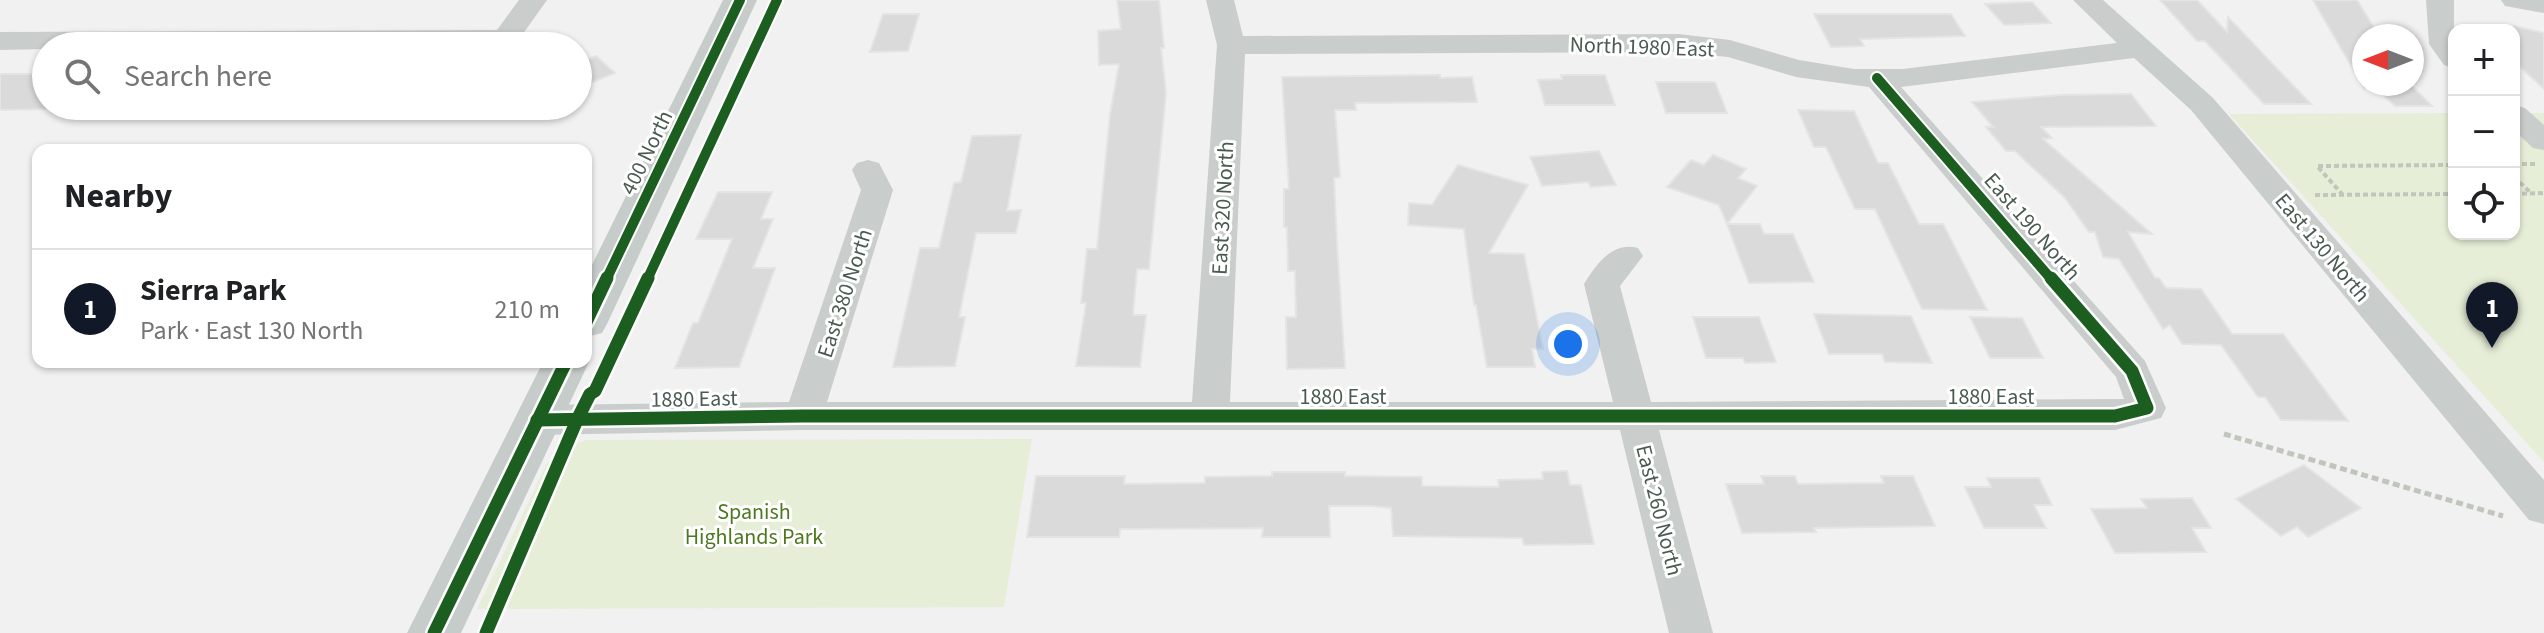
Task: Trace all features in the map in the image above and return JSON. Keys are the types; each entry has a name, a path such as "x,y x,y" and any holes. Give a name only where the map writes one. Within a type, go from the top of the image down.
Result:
{"main road":[{"name":"400 North","path":"592,309 740,0"},
{"path":"434,633 563,368"}],"street":[{"path":"510,32 533,0"},
{"name":"East 320 North","path":"1210,416 1231,45 1220,0"},
{"name":"East 130 North","path":"2087,0 2202,104 2544,508"},
{"path":"2440,0 2443,44 2448,51"},
{"path":"2515,0 2544,5"},
{"path":"0,41 32,41"},
{"name":"North 1980 East","path":"1231,45 1678,43 1730,49 1796,68 1854,78 1903,78 2143,48"},
{"name":"East 190 North","path":"1877,78 2132,371 2147,408"},
{"path":"2520,119 2544,141"},
{"name":"East 380 North","path":"803,416 877,190 868,170"},
{"name":"East 260 North","path":"1626,256 1602,284 1691,633"},
{"name":"1880 East","path":"537,420 803,416 2115,416 2147,408"}],"path":[{"path":"2343,195 2317,166 2448,165"},
{"path":"2520,183 2532,194"},
{"path":"2520,194 2544,193"},
{"path":"2310,195 2448,194"},
{"path":"2224,434 2503,516"}],"green space":[{"path":"2448,113 2448,240 2520,240 2520,113 2544,113 2544,462 2229,114"},
{"name":"Spanish Highlands Park","path":"1032,439 1004,607 477,609 547,463 564,448 586,440"}],"building":[{"path":"1117,0 1159,0 1164,48 1161,48 1166,93 1149,269 1137,269 1133,315 1146,315 1140,367 1076,366 1086,303 1081,303 1087,249 1097,249 1110,115 1119,64 1099,65 1098,31 1121,29"},
{"path":"2160,0 2197,0 2227,32 2228,17 2311,104 2264,104 2205,41 2197,41"},
{"path":"2313,0 2357,0 2372,24 2352,24 2352,67"},
{"path":"2032,2 2051,23 2004,25 1985,4"},
{"path":"883,14 919,14 908,51 870,52"},
{"path":"1814,14 1951,14 1965,36 1860,39 1864,46 1831,47"},
{"path":"2520,27 2544,33 2544,89 2520,67"},
{"path":"596,56 615,73 592,82 592,58"},
{"path":"0,74 32,74 32,109 0,110"},
{"path":"1440,75 1440,78 1472,77 1477,102 1355,103 1356,110 1335,110 1340,177 1334,178 1345,368 1287,369 1286,317 1296,317 1295,271 1288,271 1287,227 1284,227 1284,189 1289,189 1282,77"},
{"path":"1561,75 1605,75 1615,105 1545,105 1538,80 1562,79"},
{"path":"1656,82 1715,82 1727,113 1666,113"},
{"path":"2131,94 2156,126 2041,127 2052,138 2043,139 2152,234 2128,232 2155,278 2159,278 2166,288 2201,289 2232,334 2283,334 2348,421 2281,420 2265,397 2258,397 2221,345 2182,344 2170,325 2163,329 2119,259 2103,257 2095,232 2089,232 2065,198 2015,151 2006,151 1986,127 1993,127 1972,102 2061,95"},
{"path":"2385,96 2422,96 2432,106 2395,106"},
{"path":"1798,110 1854,111 1878,163 1888,163 1919,224 1943,224 1987,310 1922,309 1875,209 1855,209 1826,147 1814,147"},
{"path":"1021,135 1007,211 1021,210 1016,233 976,233 959,317 965,317 955,366 893,367 920,248 939,248 954,183 961,182 972,136"},
{"path":"1599,151 1616,185 1591,187 1588,182 1542,186 1530,157"},
{"path":"1713,155 1746,169 1738,178 1757,186 1727,224 1719,205 1667,187 1691,160 1704,165"},
{"path":"1458,165 1528,185 1489,253 1524,254 1543,349 1532,349 1535,367 1487,367 1474,305 1464,229 1408,225 1409,203 1432,205"},
{"path":"718,192 772,192 761,219 773,219 753,268 775,268 739,367 675,368 693,323 698,323 732,239 696,239"},
{"path":"1727,224 1760,224 1764,234 1793,234 1814,282 1749,283"},
{"path":"1814,314 1911,316 1932,363 1885,362 1882,354 1829,354"},
{"path":"1693,317 1759,317 1776,362 1745,363 1743,358 1706,358"},
{"path":"1970,317 2022,318 2043,358 1990,358"},
{"path":"2304,465 2361,508 2308,537 2297,527 2281,536 2236,499"},
{"path":"1567,471 1570,485 1581,485 1594,544 1524,545 1522,538 1393,536 1391,508 1372,506 1329,506 1330,537 1262,537 1263,528 1120,529 1119,537 1027,537 1036,476 1125,476 1124,484 1205,483 1205,477 1272,476 1272,472 1345,472 1345,476 1422,477 1422,486 1499,487 1498,480 1543,479 1542,472"},
{"path":"1761,476 1795,476 1798,484 1884,483 1881,476 1913,476 1935,526 1742,533 1726,484 1764,484"},
{"path":"1987,478 2039,478 2052,505 2034,505 2046,528 1984,528 1965,487 1991,487"},
{"path":"2192,498 2211,528 2192,528 2206,552 2115,553 2091,509 2147,508 2141,499"}],"cycle path":[{"path":"592,309 740,0"},
{"path":"486,633 577,420 590,394 595,391 777,0"},
{"path":"537,420 803,416 2115,416 2147,408 2132,371 1877,78"},
{"path":"434,633 563,368"}],"place":[{"name":"Sierra Park","path":"2492,348"}]}
